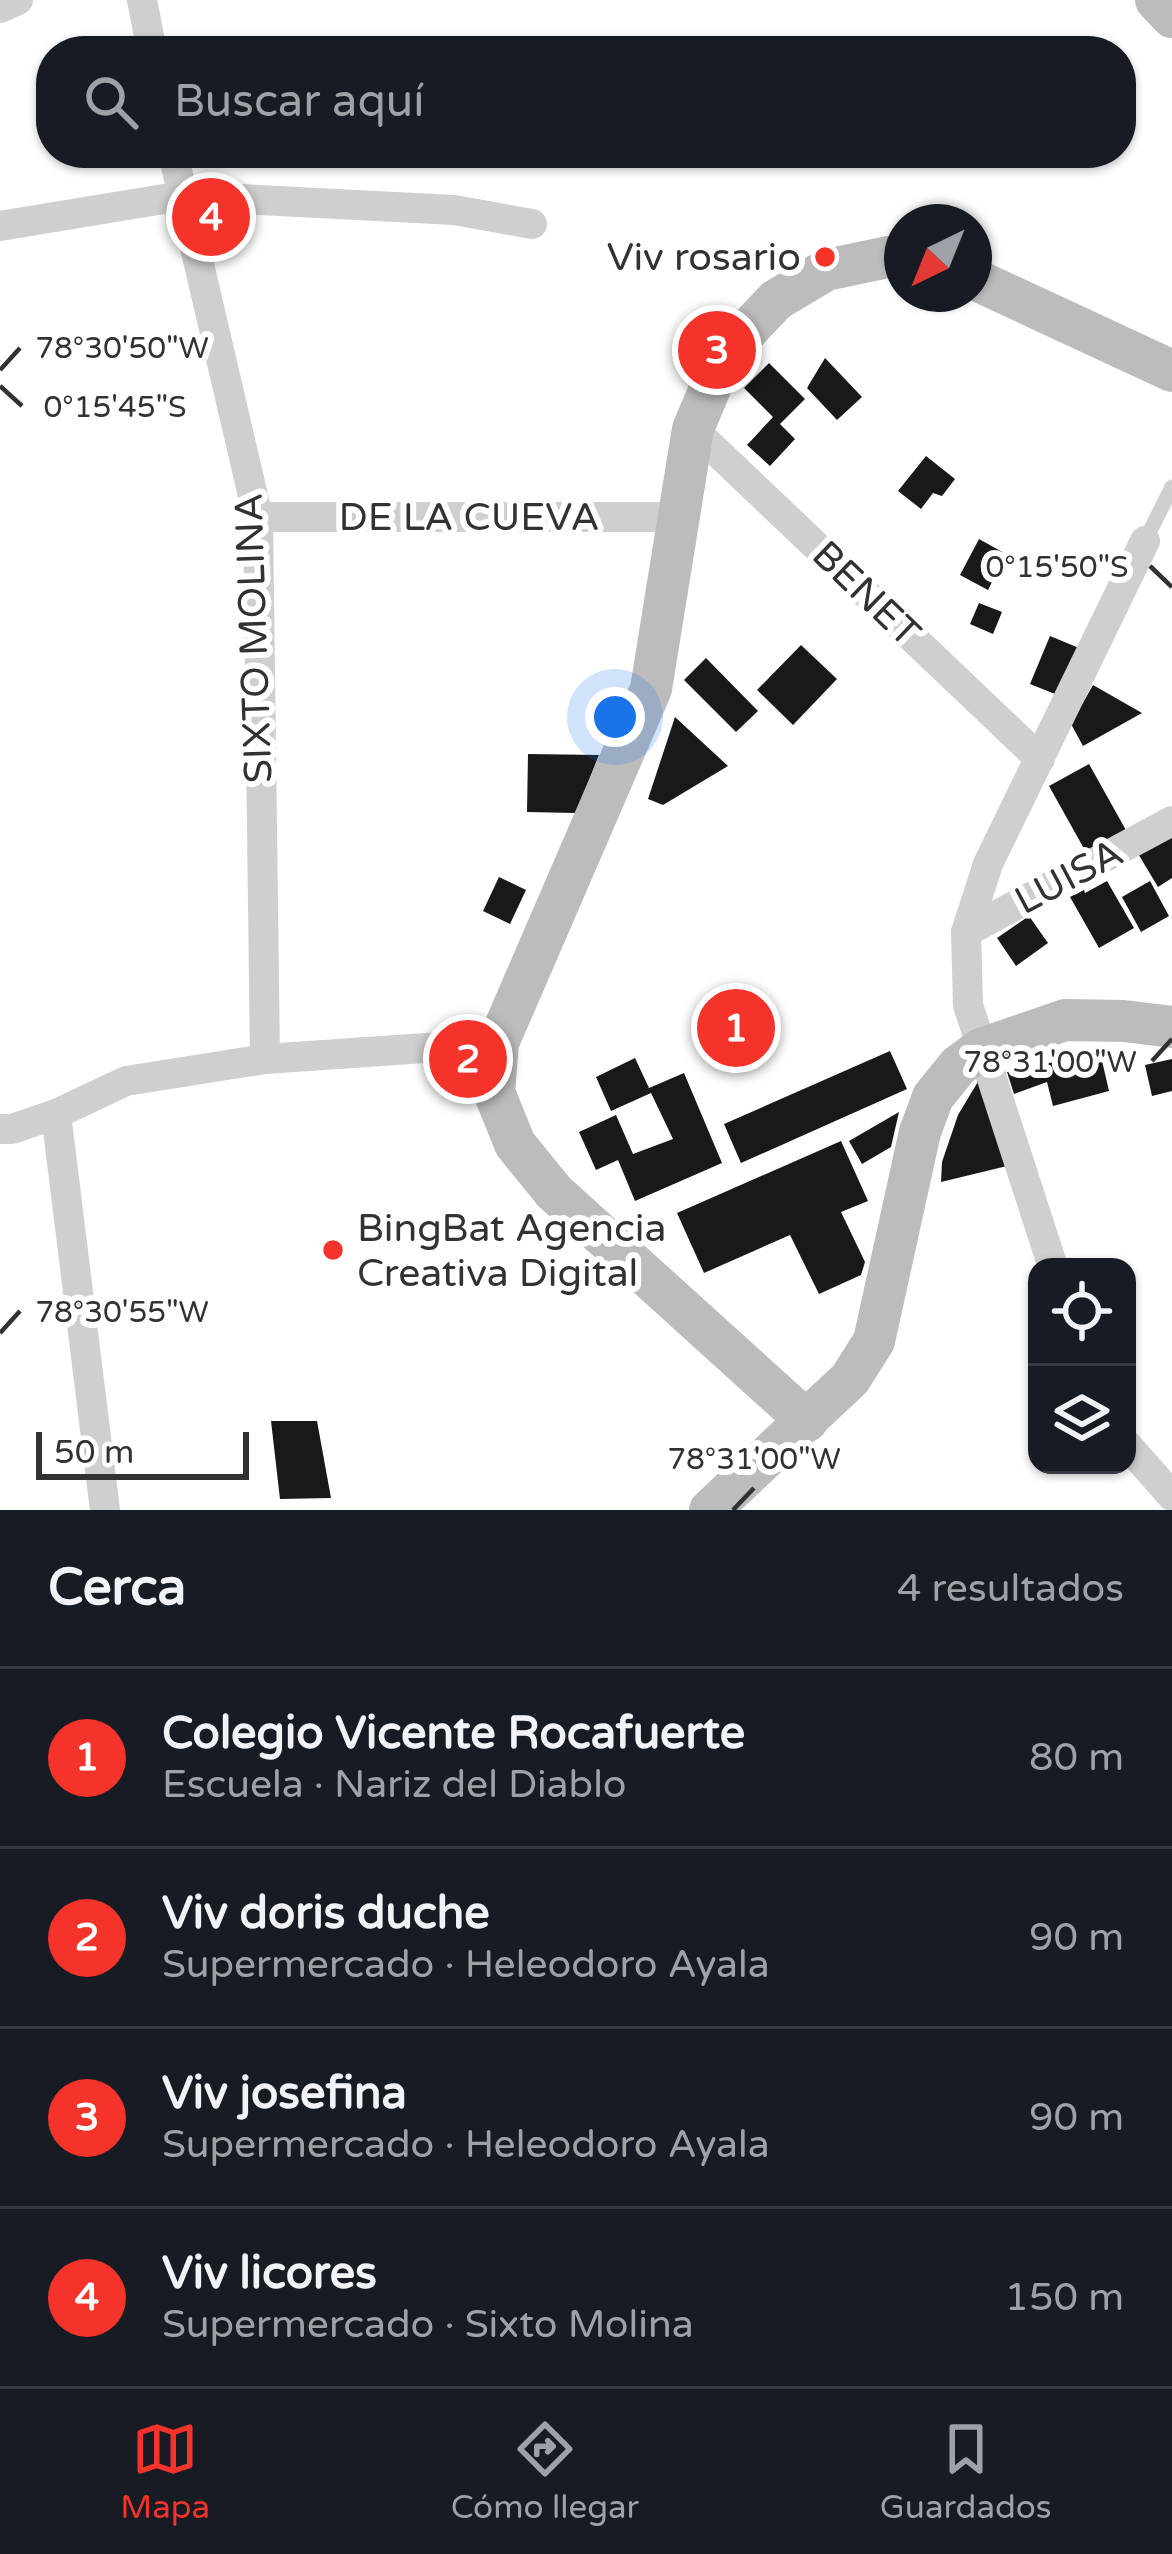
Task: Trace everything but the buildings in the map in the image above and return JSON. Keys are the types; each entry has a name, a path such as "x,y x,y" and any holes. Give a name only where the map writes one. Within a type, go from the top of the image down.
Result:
{"street":[{"path":"0,8 18,0"},
{"path":"142,0 149,36"},
{"path":"1156,0 1172,17"},
{"name":"SIXTO MOLINA","path":"176,168 258,517 265,1059"},
{"path":"0,226 182,196 454,210 532,224"},
{"path":"807,1421 554,1192 515,1144 494,1092 498,1042 651,688 693,429 724,356 776,300 826,270 884,258"},
{"path":"992,288 1172,371"},
{"name":"BENET","path":"693,429 1040,759"},
{"name":"DE LA CUEVA","path":"258,517 680,517"},
{"path":"1050,1258 968,1005 966,932 988,864 1145,541"},
{"name":"LUISA","path":"966,932 1172,821"},
{"path":"710,1510 850,1379 874,1341 920,1132 933,1097 958,1066 981,1048 1065,1020 1172,1028"},
{"path":"0,1129 56,1114 126,1081 265,1059 498,1042"},
{"path":"56,1114 105,1510"},
{"path":"1136,1455 1172,1496"}],"lane":[{"path":"1145,541 1172,487"}],"place":[{"name":"Viv licores","path":"211,217"},
{"name":"Viv rosario","path":"825,257"},
{"name":"Viv josefina","path":"717,350"},
{"name":"Colegio Vicente Rocafuerte","path":"736,1028"},
{"name":"Viv doris duche","path":"468,1059"},
{"name":"BingBat Agencia Creativa Digital","path":"333,1250"}]}
